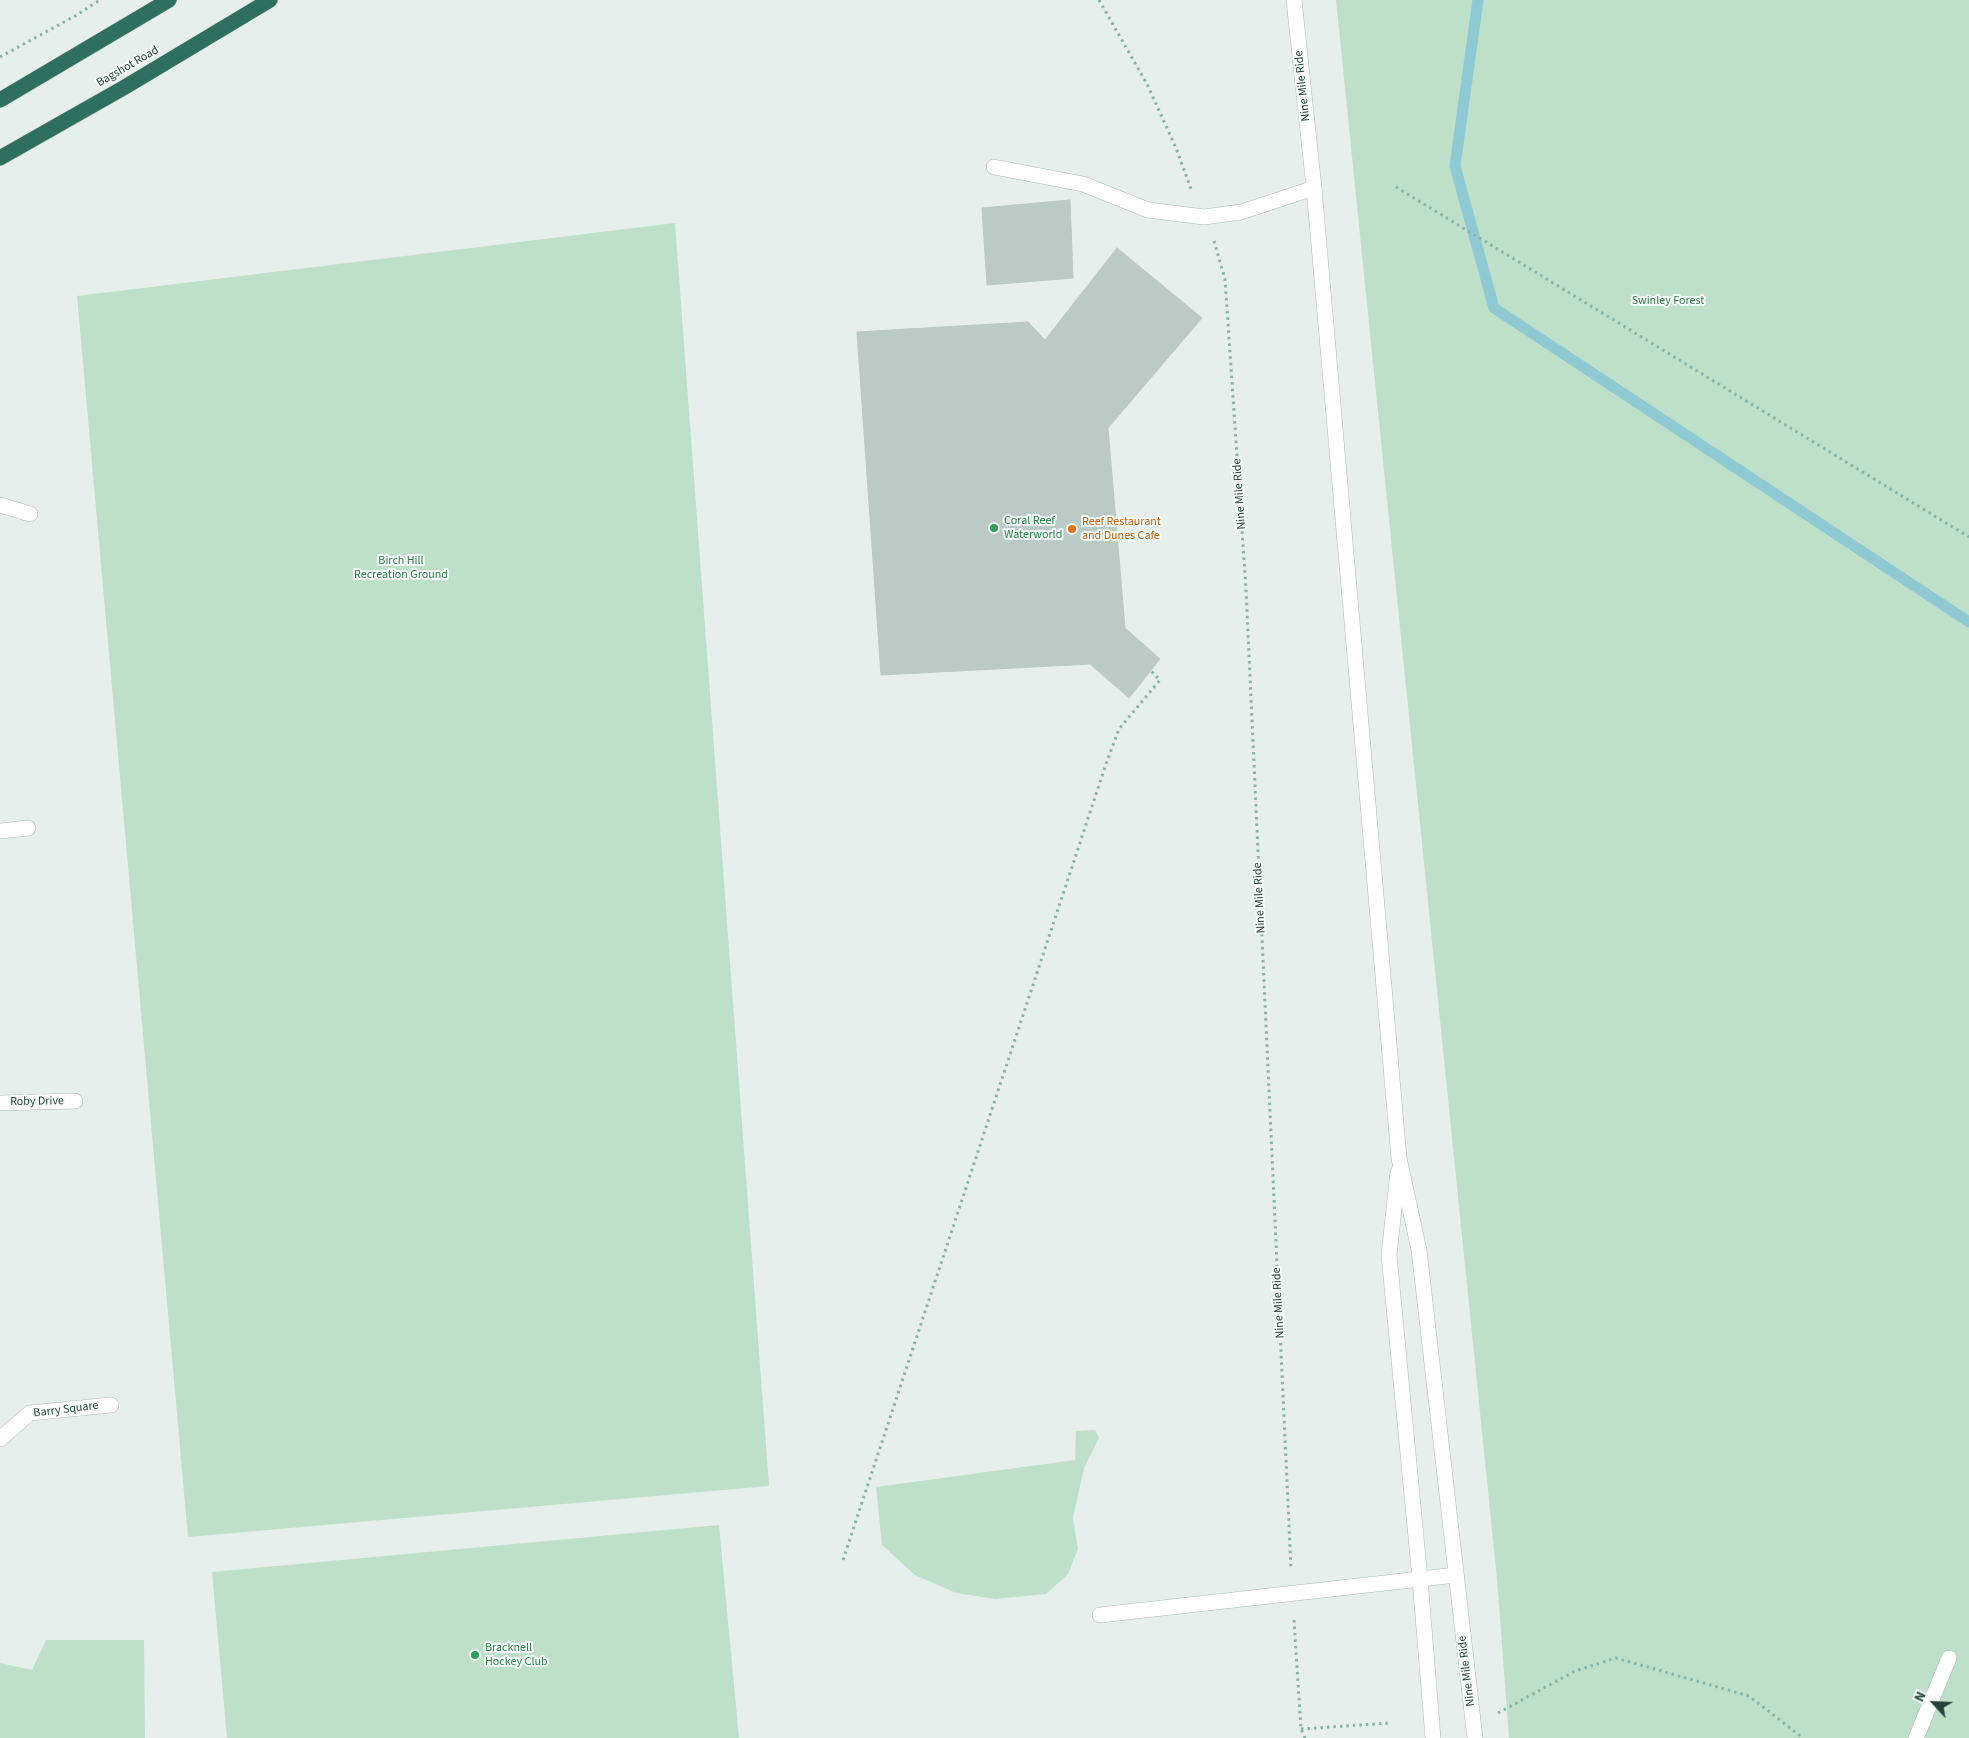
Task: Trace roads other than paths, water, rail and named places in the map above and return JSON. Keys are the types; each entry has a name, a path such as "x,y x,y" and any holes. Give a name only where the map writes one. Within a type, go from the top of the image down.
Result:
{"highway":[{"path":"0,100 169,0"},
{"name":"Bagshot Road","path":"0,158 125,87 270,0"}],"main road":[{"name":"Nine Mile Ride","path":"1294,0 1314,188 1399,1158 1419,1250 1475,1738"},
{"path":"994,166 1083,184 1148,210 1204,216 1241,212 1314,188"},
{"path":"0,505 30,514"},
{"path":"0,831 28,828"},
{"name":"Roby Drive","path":"0,1103 74,1101"},
{"name":"Nine Mile Ride","path":"1399,1158 1389,1254 1433,1738"},
{"name":"Barry Square","path":"0,1439 30,1413 111,1404"},
{"path":"1100,1615 1456,1576"},
{"path":"1916,1738 1949,1658"}],"waterway":[{"path":"1478,0 1455,166 1494,308 1969,622"}],"place":[{"name":"Coral Reef Waterworld","path":"994,528"},
{"name":"Reef Restaurant and Dunes Cafe","path":"1072,529"},
{"name":"Bracknell Hockey Club","path":"475,1655"}],"park label":[{"name":"Swinley Forest","path":"1668,301"},
{"name":"Birch Hill Recreation Ground","path":"401,568"}]}
